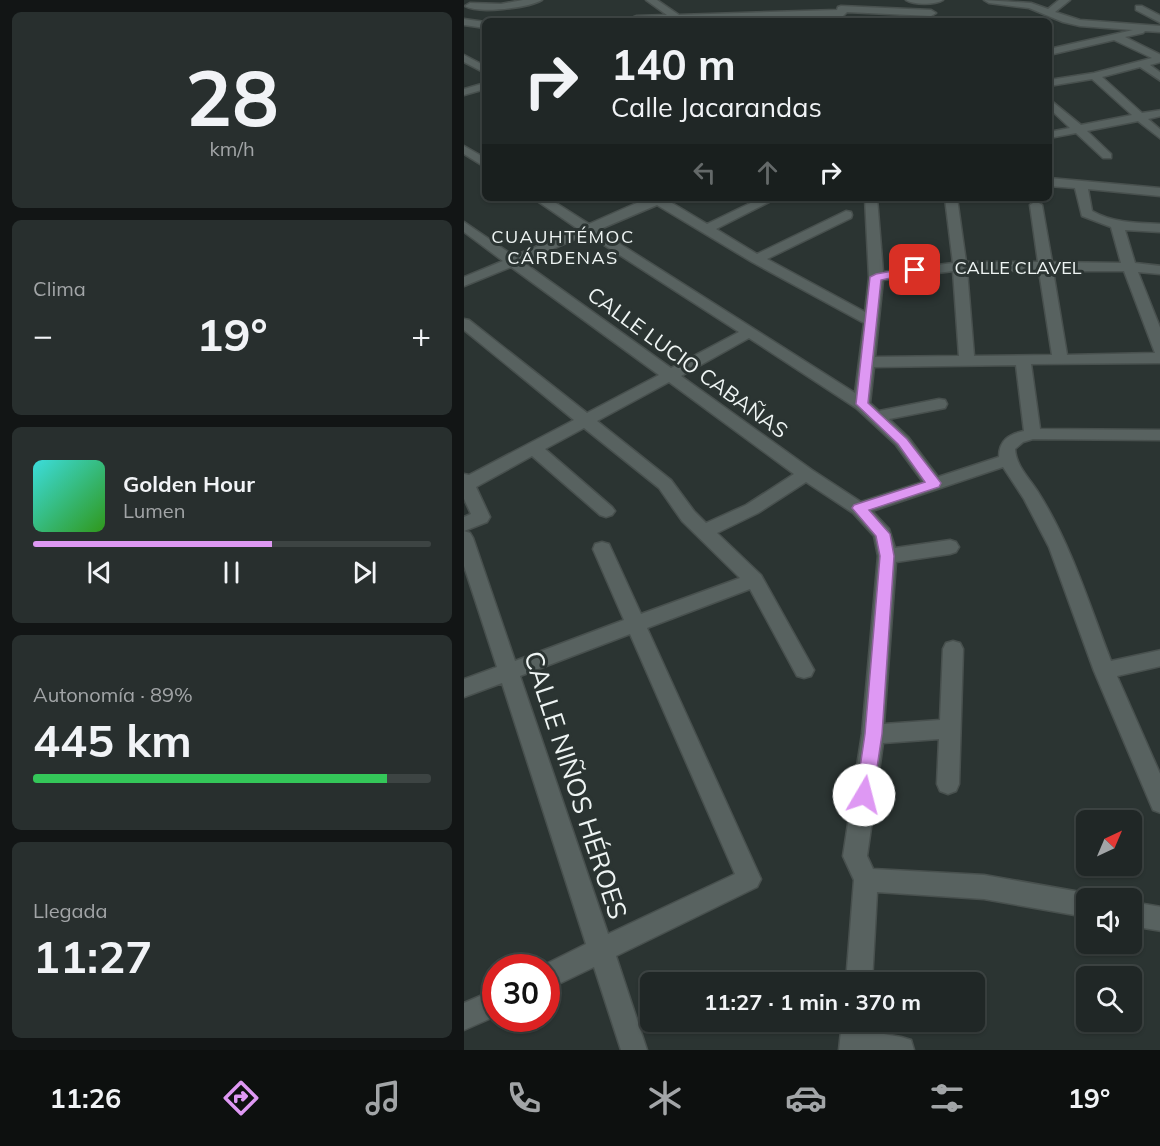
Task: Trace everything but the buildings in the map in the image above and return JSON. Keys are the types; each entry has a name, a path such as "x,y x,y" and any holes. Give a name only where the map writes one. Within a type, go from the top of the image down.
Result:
{"street":[{"path":"467,11 537,0"},
{"path":"651,0 677,18"},
{"path":"911,0 938,0"},
{"path":"995,0 1031,6 1049,18 1065,0"},
{"path":"773,6 778,15"},
{"path":"1139,8 1160,20"},
{"path":"467,11 482,23"},
{"path":"750,18 842,11 931,13"},
{"path":"1052,18 1155,29"},
{"path":"1052,51 1155,29"},
{"path":"1118,38 1160,59"},
{"path":"464,58 482,68"},
{"path":"1052,83 1094,76 1160,59"},
{"path":"1142,64 1160,78"},
{"path":"1094,76 1160,136"},
{"path":"464,92 482,87"},
{"path":"1052,105 1107,156"},
{"path":"1052,134 1142,118 1160,112"},
{"path":"467,152 482,150"},
{"path":"467,152 482,161"},
{"path":"1052,182 1160,192"},
{"path":"1081,185 1086,213 1099,221 1117,225 1160,228"},
{"path":"544,201 862,404 902,441 934,483"},
{"path":"464,282 653,201"},
{"path":"661,201 757,259 869,320"},
{"path":"707,229 765,201"},
{"path":"862,404 869,320 876,277 871,201"},
{"path":"951,201 960,266 967,361"},
{"path":"1036,205 1060,360"},
{"path":"757,259 846,215"},
{"path":"1117,225 1129,267 1160,351"},
{"name":"CALLE LUCIO CABAÑAS","path":"464,226 806,474 859,508 883,534 887,556"},
{"name":"CALLE CLAVEL","path":"876,277 915,270 960,266 1129,267 1160,270"},
{"path":"464,323 665,484 688,516 754,580 804,670"},
{"path":"464,525 481,517 466,482 748,333"},
{"path":"865,362 1160,358"},
{"path":"1023,361 1033,434"},
{"path":"875,417 939,404"},
{"path":"1160,435 1033,434 1017,438 1007,447 1007,460 1032,497 1058,547 1104,671 1160,803"},
{"path":"533,448 606,511"},
{"path":"859,508 1007,460"},
{"path":"704,532 752,509 806,474"},
{"name":"CALLE NIÑOS HÉROES","path":"464,538 634,1050"},
{"path":"860,972 866,880 855,856 874,734 887,556 950,547"},
{"path":"560,970 749,879 602,549"},
{"path":"464,688 754,580"},
{"path":"948,784 953,649"},
{"path":"1104,671 1160,658"},
{"path":"874,734 949,729"},
{"path":"866,880 984,887 1076,903"},
{"path":"1142,916 1160,919"},
{"path":"464,1017 482,1009"},
{"path":"853,1038 901,1050"}],"district":[{"name":"CUAUHTÉMOC CÁRDENAS","path":"563,246"}],"route":[{"path":"864,795 874,734 887,556 883,534 859,508 934,483 902,441 862,404 869,320 876,277 915,270"}]}
